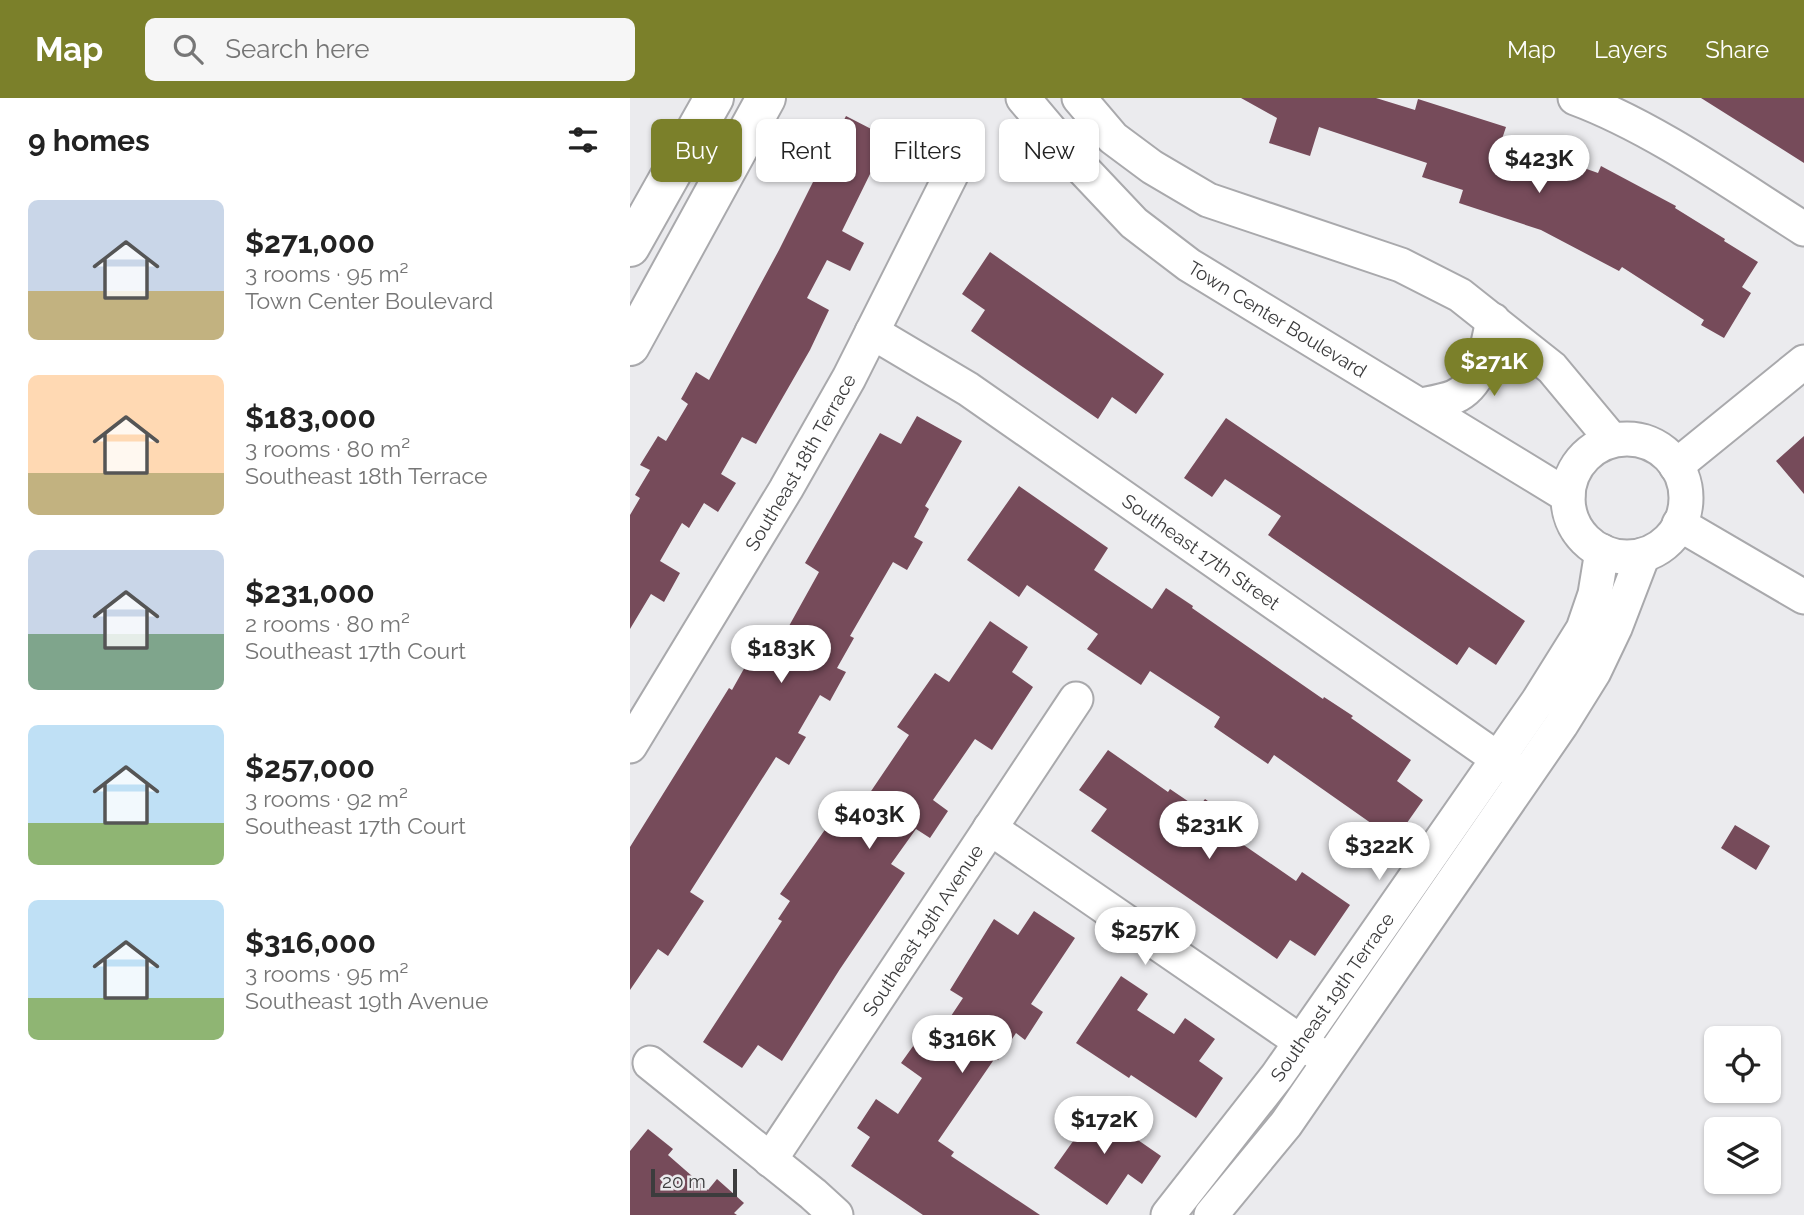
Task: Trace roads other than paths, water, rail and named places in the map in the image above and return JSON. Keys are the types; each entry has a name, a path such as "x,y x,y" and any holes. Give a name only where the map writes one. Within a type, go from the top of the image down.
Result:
{"street":[{"path":"630,247 714,98"},
{"path":"630,346 766,98"},
{"name":"Town Center Boulevard","path":"1023,98 1082,168 1134,223 1189,265 1568,496"},
{"path":"1079,98 1113,138 1152,167 1208,200 1401,265 1460,295 1552,368 1612,440"},
{"path":"1575,98 1598,107 1690,157 1804,229"},
{"name":"Southeast 18th Terrace","path":"630,746 786,489 872,331 947,182"},
{"path":"1421,405 1454,397 1470,385 1484,361 1493,320"},
{"name":"Southeast 17th Street","path":"872,331 968,389 1525,778"},
{"path":"1676,467 1804,362"},
{"path":"1632,438 1652,444 1668,455 1676,467 1686,492 1685,512 1676,531 1661,546 1643,555 1622,557 1602,551 1585,540 1574,524 1567,504 1569,483 1577,464 1593,449 1612,440 1632,438"},
{"path":"1679,524 1804,597"},
{"name":"Southeast 19th Terrace","path":"1168,1215 1277,1076 1538,701 1583,629 1595,594 1602,551"},
{"name":"Southeast 19th Terrace","path":"1211,1215 1286,1124 1525,778 1594,672 1615,628 1643,555"},
{"name":"Southeast 19th Avenue","path":"770,1160 1076,699"},
{"path":"990,828 1329,1061"},
{"path":"650,1063 836,1215"}]}
